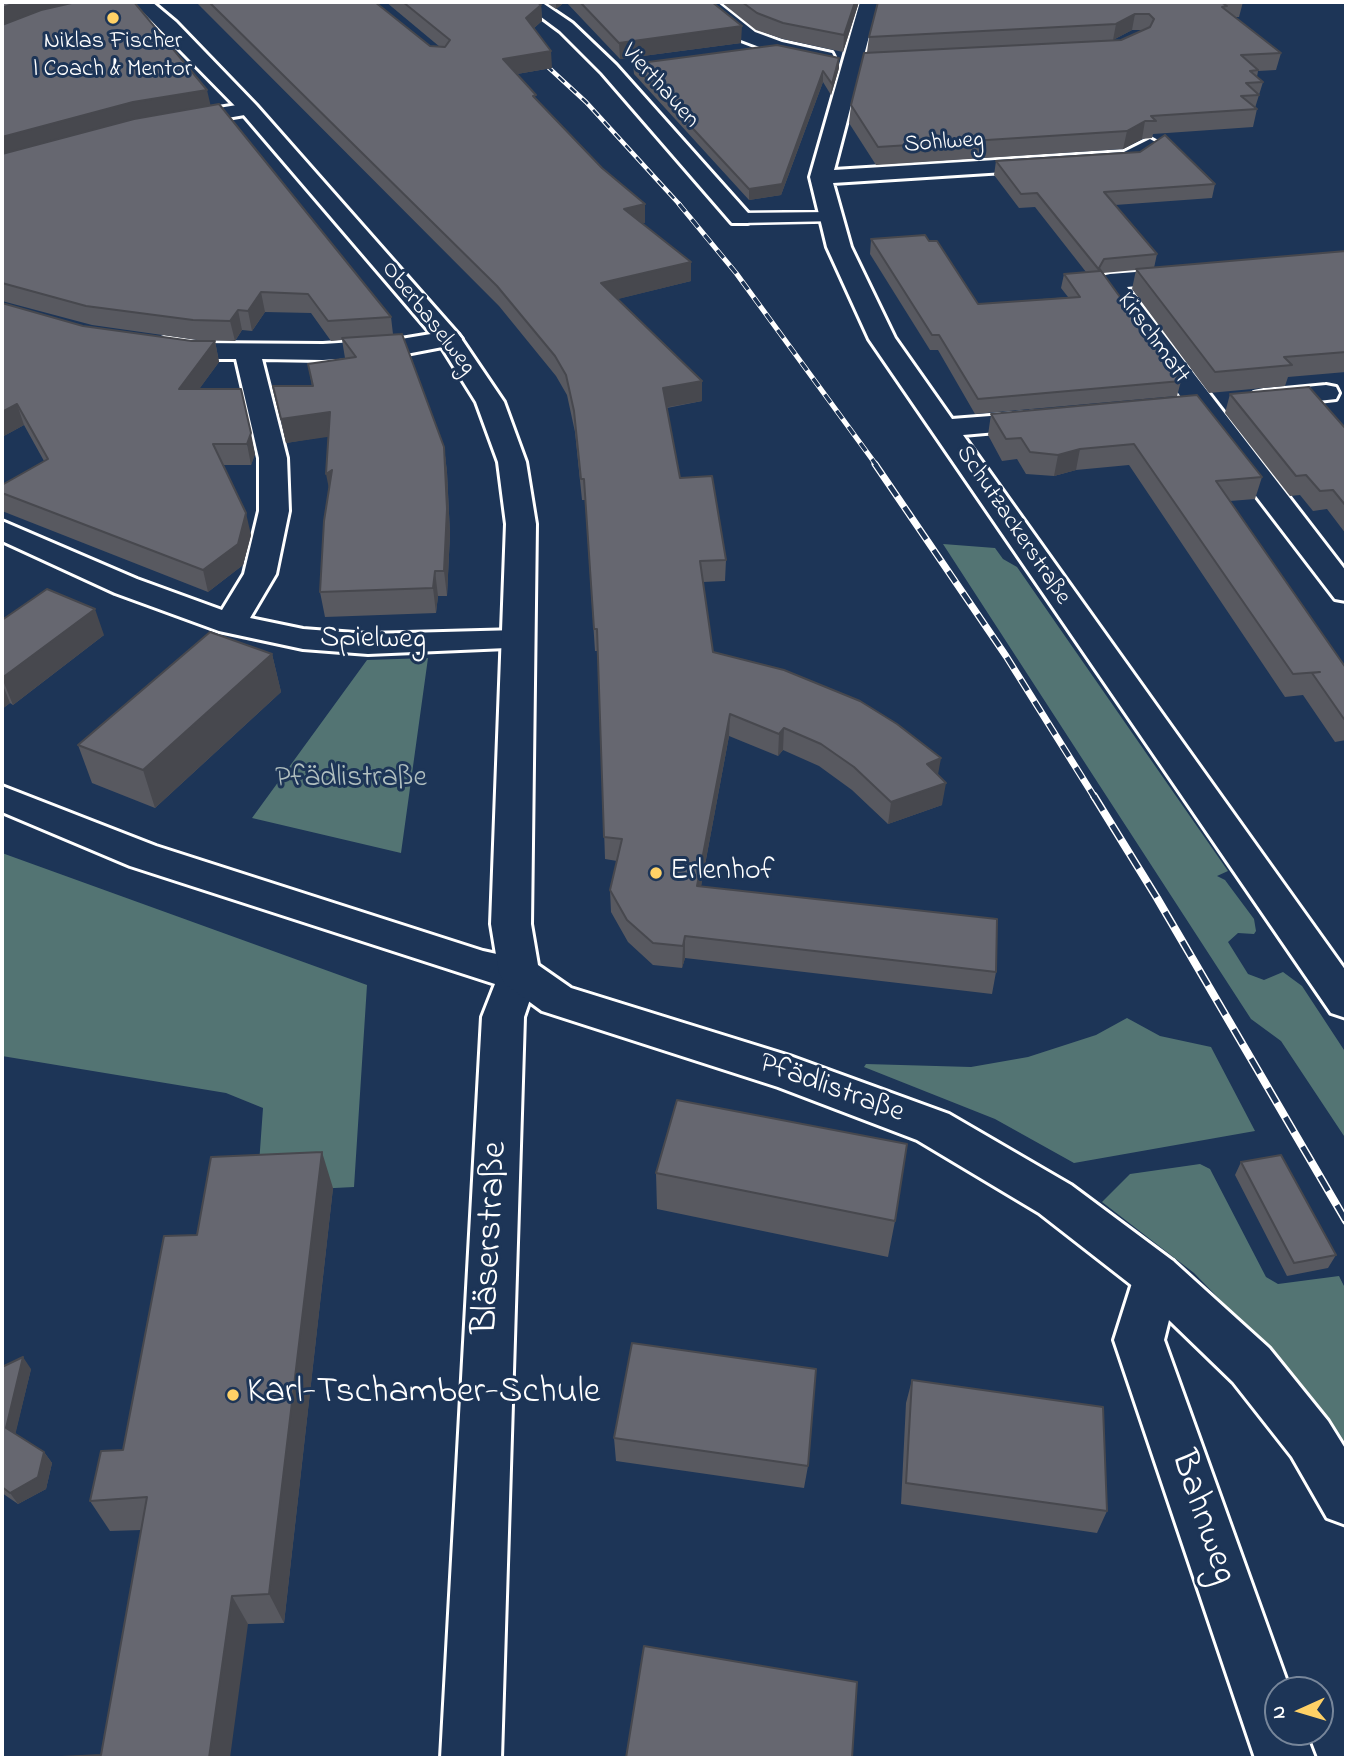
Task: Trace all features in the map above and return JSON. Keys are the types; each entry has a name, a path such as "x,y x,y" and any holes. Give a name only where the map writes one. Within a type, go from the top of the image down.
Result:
{"street":[{"name":"Oberbaselweg","path":"142,2 170,26 249,109 449,339 490,402 512,462 522,524 511,924 519,973"},
{"name":"Vierthauen","path":"530,2 566,27 609,69 740,218"},
{"path":"706,2 748,36 777,47 851,62 876,62"},
{"name":"Schutzackerstraße","path":"869,2 821,177 839,247 882,339 1041,570 1346,1002"},
{"path":"738,52 777,47"},
{"path":"609,69 635,66"},
{"path":"150,126 249,109"},
{"name":"Sohlweg","path":"821,177 1129,158 1150,145"},
{"name":"Kirschmatt","path":"1207,273 1110,281 1187,406 1346,592"},
{"path":"143,343 197,351 247,351 388,348 449,339"},
{"path":"230,624 260,574 274,511 273,457 247,351"},
{"name":"Kirschmatt","path":"1187,406 1325,393"},
{"path":"945,428 1066,417"},
{"name":"Spielweg","path":"2,530 126,586 230,624 303,639 368,644 518,640"},
{"name":"Pfädlistraße","path":"2,799 143,856 482,966 519,973 557,1000 790,1073 933,1127 1055,1199 1156,1276 1251,1365 1310,1439 1346,1499"},
{"name":"Bläserstraße","path":"471,1758 503,1017 519,973"},
{"name":"Bahnweg","path":"1156,1276 1139,1340 1285,1758"}],"lane":[{"path":"740,218 831,217"}],"green space":[{"path":"943,544 995,548 1003,559 1017,567 1228,871 1217,876 1225,880 1254,919 1254,934 1238,933 1228,942 1248,974 1264,980 1283,972 1302,986 1346,1053 1346,1139 1281,1041 1251,1019"},
{"name":"Pfädlistraße","path":"428,658 401,853 252,818 367,660"},
{"path":"2,853 367,985 354,1187 257,1192 263,1108 226,1093 2,1056"},
{"path":"1127,1018 1160,1036 1211,1047 1255,1131 1074,1163 995,1119 864,1067 866,1064 971,1067 1028,1057 1096,1035"},
{"path":"1200,1164 1210,1169 1266,1277 1278,1284 1339,1276 1346,1290 1346,1454 1281,1364 1234,1314 1194,1273 1102,1202 1130,1174"}],"building":[{"path":"2,2 17,2 2,8"},
{"path":"76,2 134,2 207,90 133,102 2,137 2,25 41,10"},
{"path":"209,2 375,2 430,46 445,47 450,40 403,2 537,2 541,5 526,18 551,51 503,59 536,95 533,96 602,168 645,204 624,209 691,262 601,283 702,381 663,388 680,478 712,476 726,560 700,561 713,652 784,670 860,701 897,724 941,758 927,764 946,783 891,802 854,767 821,744 784,728 779,734 730,714 697,886 997,919 996,972 685,936 683,946 653,943 627,920 610,890 622,839 604,837 597,629 594,629 584,479 581,479 574,411 566,375 555,356 497,286"},
{"path":"580,2 712,2 742,26 619,43"},
{"path":"742,2 855,2 844,35 783,23 757,13"},
{"path":"878,2 1221,2 1227,6 1222,7 1281,53 1241,55 1258,70 1250,71 1263,82 1246,83 1259,95 1241,96 1257,109 1151,116 1156,121 1145,121 1127,131 878,147 851,105 864,53 1121,40 1150,27 1154,19 1149,14 1135,14 1116,24 869,37"},
{"path":"777,45 839,58 832,84 823,71 782,184 749,189 633,64"},
{"path":"219,104 391,317 328,321 308,294 261,292 248,311 238,310 230,321 193,320 86,306 2,283 2,154 134,119"},
{"path":"1165,135 1215,184 1104,192 1157,254 1104,259 1099,268 1181,381 978,399 939,335 932,335 871,239 925,235 929,241 937,241 978,304 1080,297 1064,274 1100,271 1037,193 1021,194 996,161 1140,152"},
{"path":"1346,251 1346,352 1284,357 1292,365 1215,372 1136,269"},
{"path":"2,303 83,326 192,341 215,341 179,389 241,389 251,433 247,444 213,444 246,513 238,544 203,570 2,493 2,485 48,459 17,404 2,412"},
{"path":"402,334 444,447 447,509 444,571 435,571 433,588 320,592 324,521 332,470 326,474 330,412 281,419 273,386 313,386 308,364 356,357 342,338"},
{"path":"1309,387 1346,429 1346,506 1333,490 1320,491 1306,475 1296,476 1230,394"},
{"path":"1197,395 1262,477 1216,481 1346,668 1346,719 1312,673 1320,672 1293,674 1134,444 1080,449 1058,455 1030,452 1021,438 1006,439 991,414"},
{"path":"47,589 95,609 2,678 2,620"},
{"path":"210,632 272,654 143,770 78,745"},
{"path":"677,1100 907,1144 895,1221 656,1173"},
{"name":"Karl-Tschamber-Schule","path":"322,1152 269,1594 232,1596 209,1758 41,1758 101,1755 147,1497 90,1501 101,1451 123,1450 164,1236 197,1235 211,1157"},
{"path":"1281,1155 1336,1255 1294,1263 1241,1162"},
{"path":"632,1343 816,1369 808,1466 614,1438"},
{"path":"23,1357 6,1428 44,1452 38,1477 10,1493 2,1487 2,1367"},
{"path":"912,1380 1103,1407 1107,1511 906,1483"},
{"path":"644,1646 857,1682 852,1758 626,1758"}],"railway":[{"path":"535,55 586,102 680,205"},
{"path":"679,204 736,273 877,466"},
{"path":"875,464 1006,656 1095,798"},
{"path":"1094,796 1157,898 1346,1221"}],"place":[{"name":"Niklas Fischer | Coach & Mentor","path":"113,18"},
{"name":"Erlenhof","path":"656,873"},
{"name":"Karl-Tschamber-Schule","path":"233,1395"}]}
